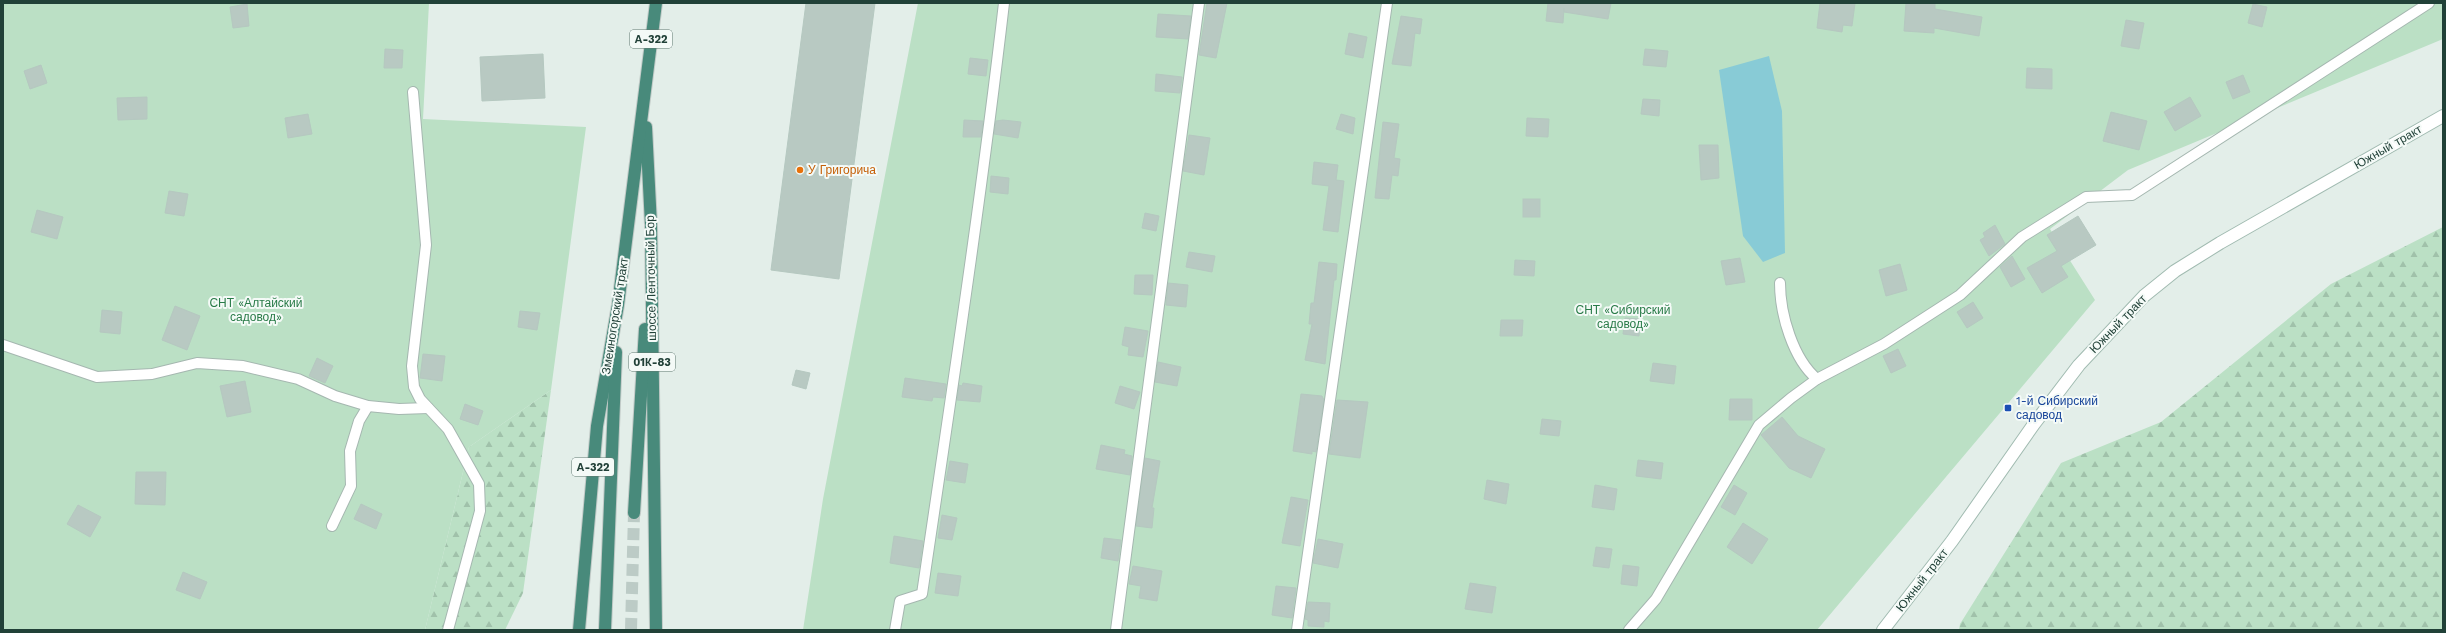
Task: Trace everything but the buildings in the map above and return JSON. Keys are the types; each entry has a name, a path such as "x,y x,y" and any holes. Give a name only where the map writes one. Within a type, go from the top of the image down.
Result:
{"highway":[{"name":"Змеиногорский тракт","path":"579,630 597,426 618,305 656,3"},
{"name":"шоссе Ленточный Бор","path":"645,93 651,225 656,630"},
{"path":"634,513 651,225"},
{"path":"605,630 618,305"}],"main road":[{"name":"Южный тракт","path":"1882,630 1952,542 2034,424 2079,365 2144,296 2175,271 2220,243 2443,116"}],"lane":[{"path":"895,630 900,601 922,594 949,426 986,164 1004,3"},
{"path":"1116,630 1198,3"},
{"path":"1297,630 1387,3"},
{"path":"1629,630 1656,598 1759,426 1817,379 1884,344 1960,295 2022,237 2086,197 2132,195 2429,3"},
{"path":"413,92 426,245 412,366 414,387 428,408 448,429 479,484 480,511 448,630"},
{"path":"1780,283 1780,296 1795,346 1807,371 1817,379"},
{"path":"3,345 97,377 152,374 197,363 243,366 298,379 335,396 368,406 399,409 428,408"},
{"path":"332,526 351,486 350,451 359,420 368,406"}],"green space":[{"name":"СНТ «Алтайский садовод»","path":"3,3 429,3 423,119 586,127 551,390 469,447 425,630 3,630"},
{"name":"СНТ «Сибирский садовод»","path":"918,3 2443,3 2443,39 2128,170 2050,229 2095,300 1817,630 803,630 823,499"},
{"path":"2443,227 2443,630 1959,630 1960,624 2061,463 2161,422 2331,284"},
{"path":"551,390 523,593 505,630 425,630 469,447"}],"water":[{"path":"1769,56 1782,111 1785,253 1763,262 1743,236 1719,70"}],"tunnel":[{"path":"631,630 634,513"}],"place":[{"name":"У Григорича","path":"800,170"},
{"name":"1-й Сибирский садовод","path":"2008,408"}]}
